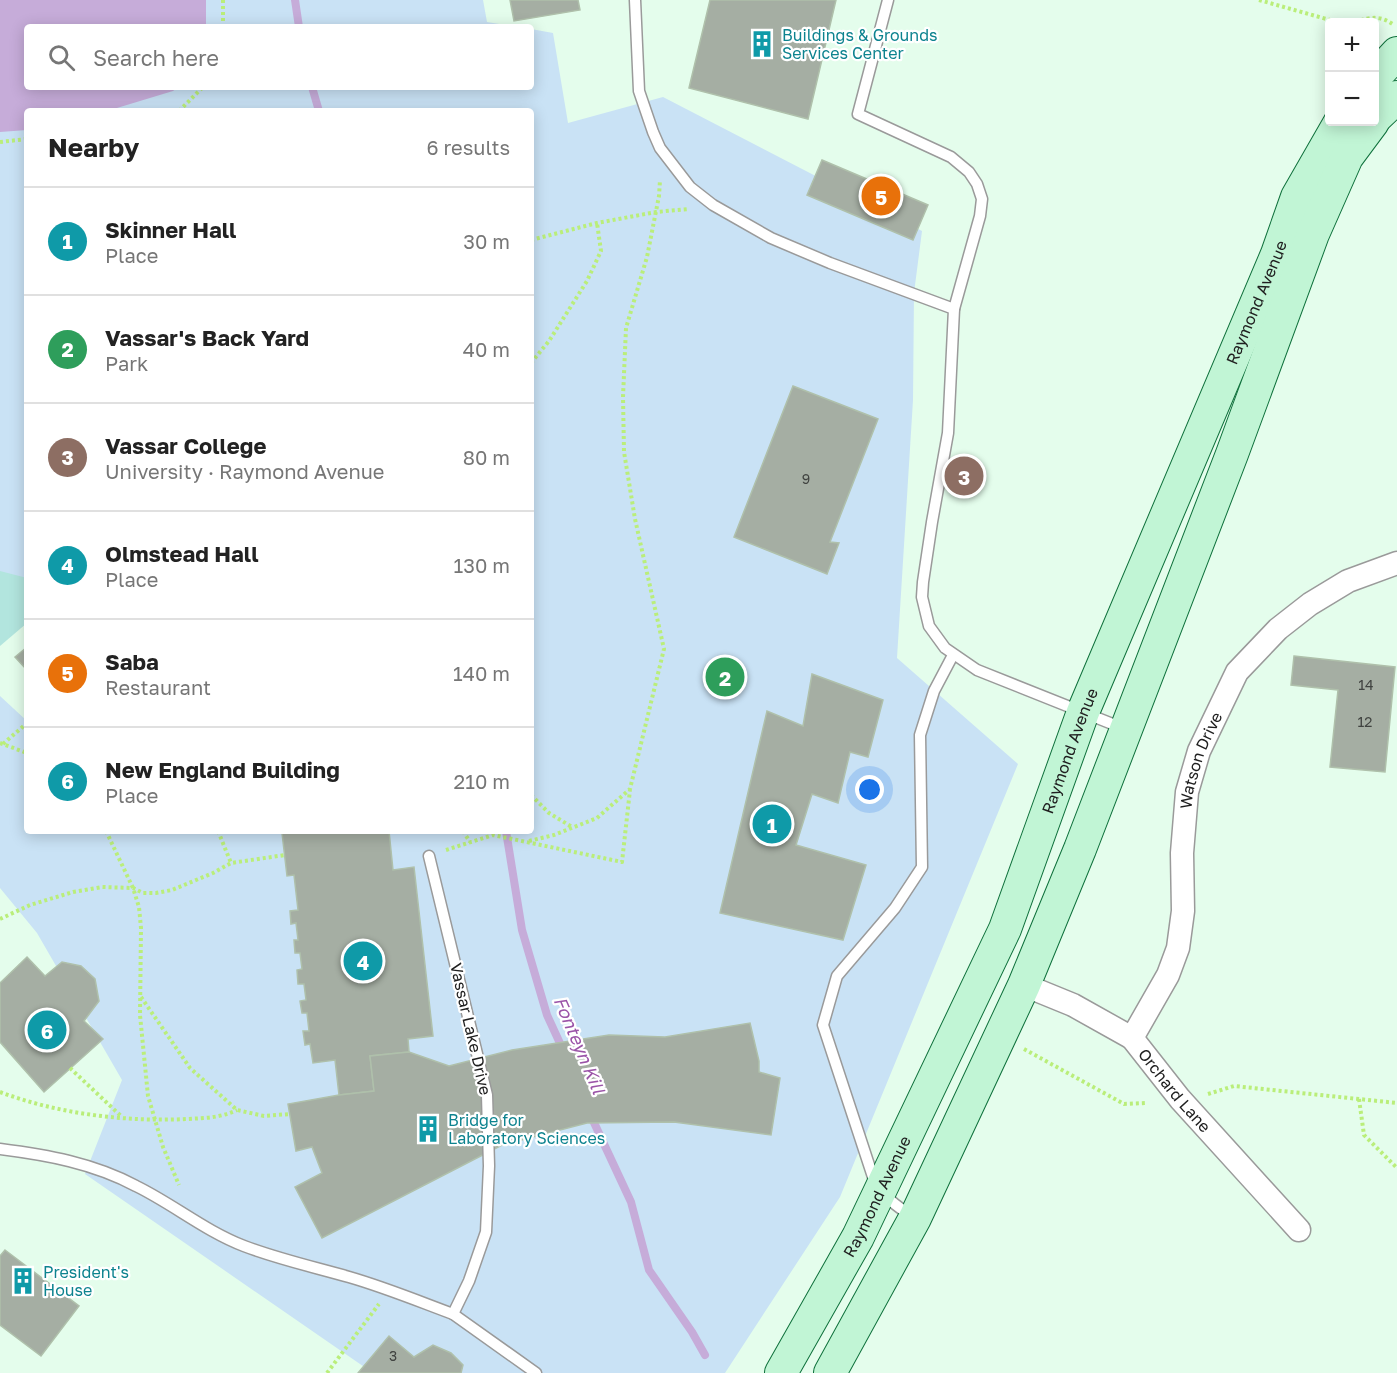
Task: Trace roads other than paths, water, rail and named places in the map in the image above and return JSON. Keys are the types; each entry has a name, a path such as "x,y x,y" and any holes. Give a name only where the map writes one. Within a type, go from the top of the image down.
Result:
{"main road":[{"path":"1379,73 1397,53"},
{"name":"Raymond Avenue","path":"1379,115 1397,97"},
{"name":"Raymond Avenue","path":"781,1373 858,1237 1005,928 1083,712 1277,254 1297,197 1338,126"},
{"name":"Raymond Avenue","path":"830,1373 915,1218 1024,985 1080,849 1313,234 1347,158 1370,126"}],"street":[{"name":"Watson Drive","path":"1132,1038 1168,975 1178,948 1183,911 1182,853 1188,792 1199,751 1237,672 1278,629 1310,604 1348,581 1397,563"},
{"name":"Orchard Lane","path":"1024,985 1072,1005 1132,1038 1180,1100 1299,1230"}],"lane":[{"path":"635,0 639,91 660,148 690,187 713,205 771,238 954,309"},
{"path":"888,0 858,114 951,157 969,172 978,184 982,199 980,216 954,309 948,433 926,554 922,597 932,632 953,655 998,680 1125,729"},
{"path":"915,1218 892,1203 880,1191 874,1180 823,1025 837,976 895,908 922,867 920,735 934,691 953,655"},
{"name":"Vassar Lake Drive","path":"429,856 488,1095 489,1166 486,1232 469,1281 453,1314"},
{"path":"0,1149 65,1159 100,1170 135,1185 210,1230 243,1245 298,1264 389,1290 453,1314 536,1373"}],"waterway":[{"name":"Fonteyn Kill","path":"295,0 299,24"},
{"name":"Fonteyn Kill","path":"313,90 318,108"},
{"name":"Fonteyn Kill","path":"506,834 522,930 547,1015 564,1052"},
{"name":"Fonteyn Kill","path":"590,1114 631,1202 649,1270 705,1355"}],"place":[{"name":"Buildings & Grounds Services Center","path":"762,44"},
{"name":"Saba","path":"881,196"},
{"name":"Vassar College","path":"964,476"},
{"name":"Vassar's Back Yard","path":"725,677"},
{"name":"Skinner Hall","path":"772,824"},
{"name":"Olmstead Hall","path":"363,961"},
{"name":"New England Building","path":"47,1030"},
{"name":"Bridge for Laboratory Sciences","path":"428,1129"},
{"name":"President's House","path":"23,1281"}]}
